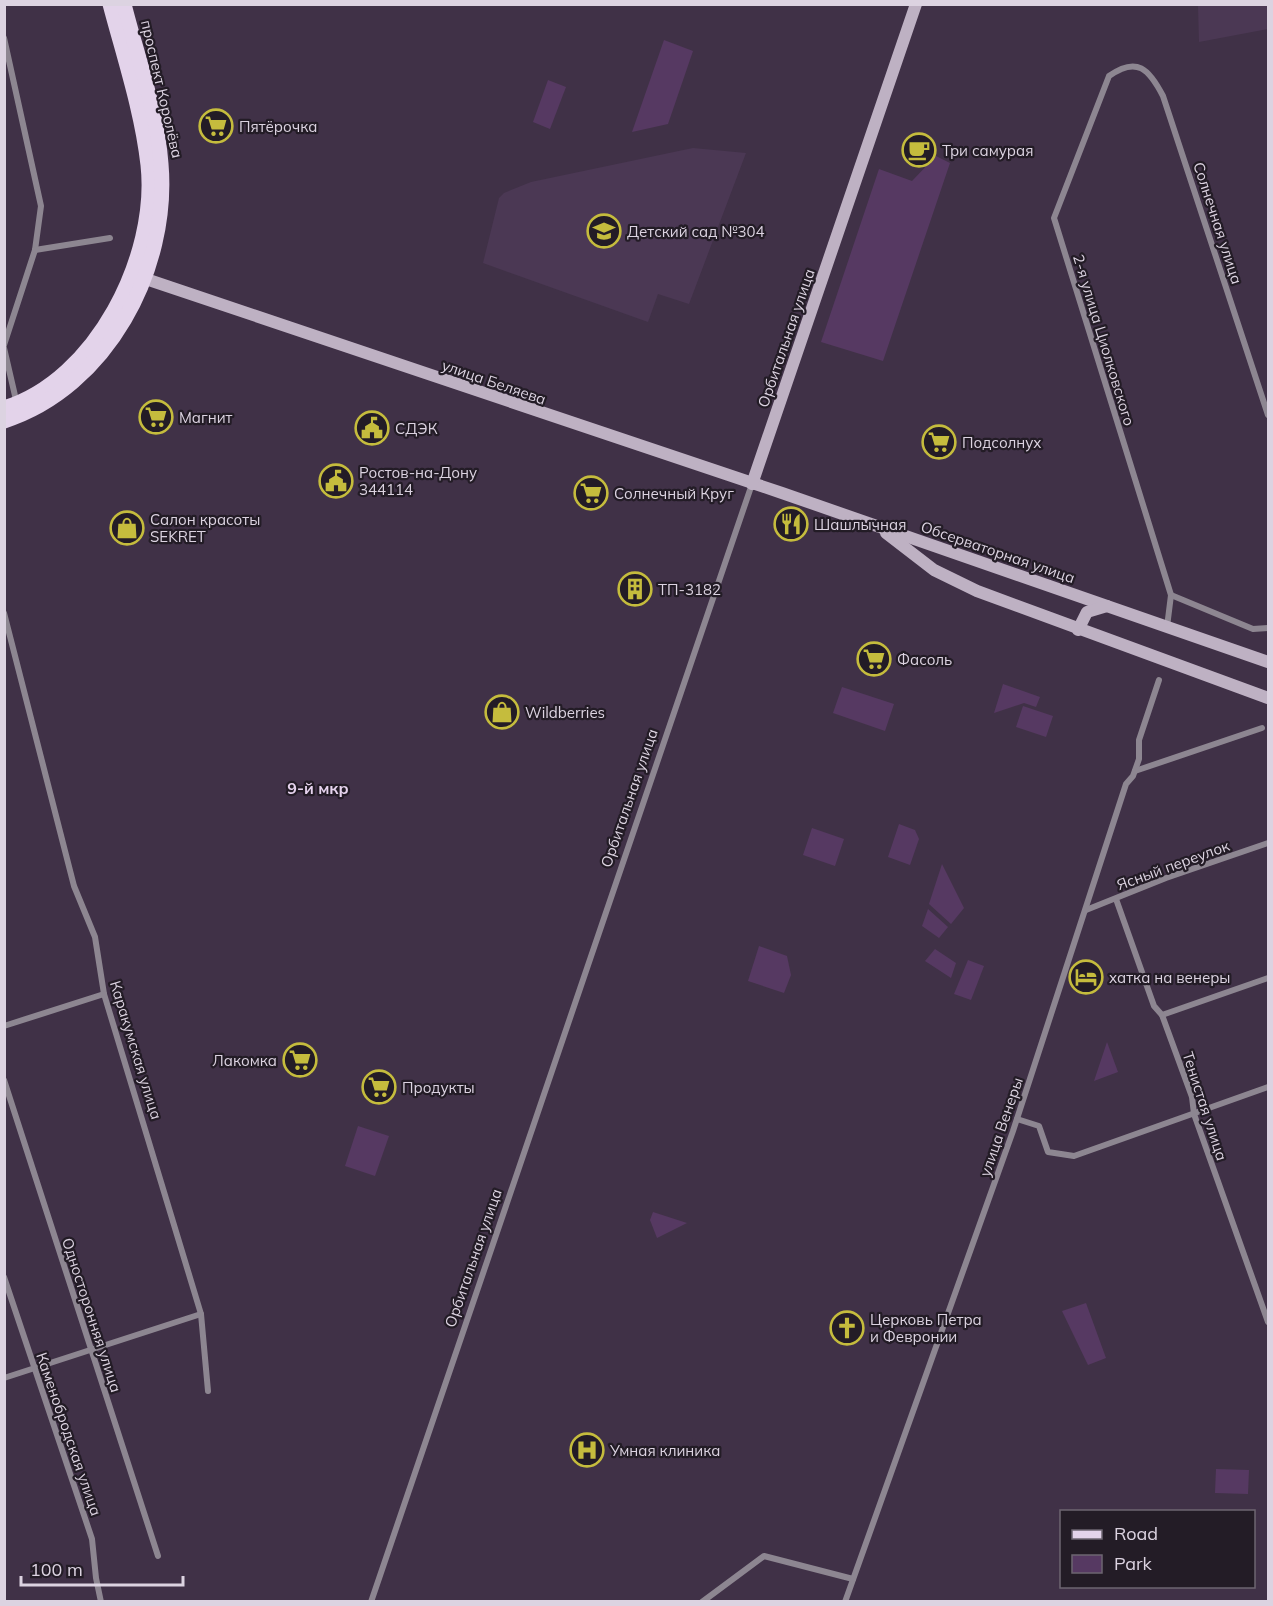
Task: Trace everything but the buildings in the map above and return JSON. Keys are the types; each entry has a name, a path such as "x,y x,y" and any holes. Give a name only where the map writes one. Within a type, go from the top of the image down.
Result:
{"main road":[{"name":"проспект Королёва","path":"99,345 129,310 137,277 149,196 148,165 143,132 110,4"},
{"name":"проспект Королёва","path":"124,4 155,127 161,163 162,196 159,225 137,277"},
{"name":"Орбитальная улица","path":"753,484 916,4"},
{"name":"улица Беляева","path":"137,277 753,484"},
{"path":"11,406 99,345"},
{"path":"4,421 25,415 62,393 84,373 99,345"},
{"name":"Обсерваторная улица","path":"753,484 1269,662"},
{"name":"Обсерваторная улица","path":"878,527 934,570 977,591 1078,630 1269,698"},
{"path":"1078,630 1087,612 1108,606"}],"street":[{"path":"4,38 41,206 35,250 4,346 11,406"},
{"name":"Солнечная улица","path":"1119,69 1129,65 1140,67 1154,77 1163,96 1269,415"},
{"name":"2-я улица Циолковского","path":"1119,69 1109,76 1054,218 1171,595 1167,627"},
{"path":"35,250 110,238"},
{"name":"Орбитальная улица","path":"371,1602 753,484"},
{"path":"1171,595 1253,629 1269,628"},
{"name":"Каракумская улица","path":"4,613 74,886 95,938 104,994 201,1314 208,1391"},
{"name":"улица Венеры","path":"845,1602 1017,1119 1126,784 1136,771 1140,755 1139,740 1159,680"},
{"path":"1136,771 1262,728"},
{"name":"Ясный переулок","path":"1086,910 1166,878 1269,843"},
{"name":"Тенистая улица","path":"1116,899 1154,1006 1162,1015 1192,1097 1194,1114 1269,1322"},
{"path":"1162,1015 1269,978"},
{"path":"4,1026 104,994"},
{"name":"Односторонняя улица","path":"4,1080 90,1352 158,1556"},
{"path":"1017,1119 1039,1126 1048,1152 1074,1156 1269,1087"},
{"name":"Каменобродская улица","path":"4,1276 92,1539 101,1602"},
{"path":"4,1378 90,1352 201,1314"},
{"path":"702,1602 764,1556 853,1579"}],"shaded area":[{"path":"1198,5 1268,5 1268,29 1199,42"},
{"name":"Детский сад №304","path":"693,148 746,153 689,304 658,294 648,322 483,263 499,198 504,193 531,182"}],"green space":[{"path":"664,40 693,51 668,124 632,132"},
{"path":"548,80 566,87 550,129 533,122"},
{"path":"936,156 950,163 883,361 821,342 879,169 912,181"},
{"path":"1003,684 1040,697 1036,707 1024,703 994,713"},
{"path":"842,687 894,704 885,731 833,713"},
{"path":"1023,706 1053,716 1046,737 1016,727"},
{"path":"899,824 915,830 919,839 910,865 888,857"},
{"path":"812,828 844,839 835,866 803,855"},
{"path":"942,864 964,908 951,924 929,904"},
{"path":"928,909 948,927 939,938 922,926"},
{"path":"759,946 787,956 791,975 784,993 748,981"},
{"path":"935,949 956,963 951,978 925,961"},
{"path":"968,960 984,966 971,1000 954,994"},
{"path":"1107,1042 1118,1072 1094,1081"},
{"path":"358,1126 389,1136 375,1176 345,1166"},
{"path":"653,1212 687,1223 657,1238 650,1220"},
{"path":"1086,1303 1106,1358 1088,1365 1062,1311"},
{"path":"1216,1469 1249,1470 1248,1494 1215,1493"}],"place":[{"name":"Пятёрочка","path":"216,126"},
{"name":"Три самурая","path":"919,150"},
{"name":"Детский сад №304","path":"604,231"},
{"name":"Магнит","path":"156,417"},
{"name":"СДЭК","path":"372,428"},
{"name":"Подсолнух","path":"939,442"},
{"name":"Ростов-на-Дону 344114","path":"336,481"},
{"name":"Солнечный Круг","path":"591,493"},
{"name":"Шашлычная","path":"791,524"},
{"name":"Салон красоты SEKRET","path":"127,528"},
{"name":"ТП-3182","path":"635,589"},
{"name":"Фасоль","path":"874,659"},
{"name":"Wildberries","path":"502,712"},
{"name":"хатка на венеры","path":"1086,977"},
{"name":"Лакомка","path":"300,1060"},
{"name":"Продукты","path":"379,1087"},
{"name":"Церковь Петра и Февронии","path":"847,1328"},
{"name":"Умная клиника","path":"587,1450"}],"district":[{"name":"9-й мкр","path":"318,788"}]}
